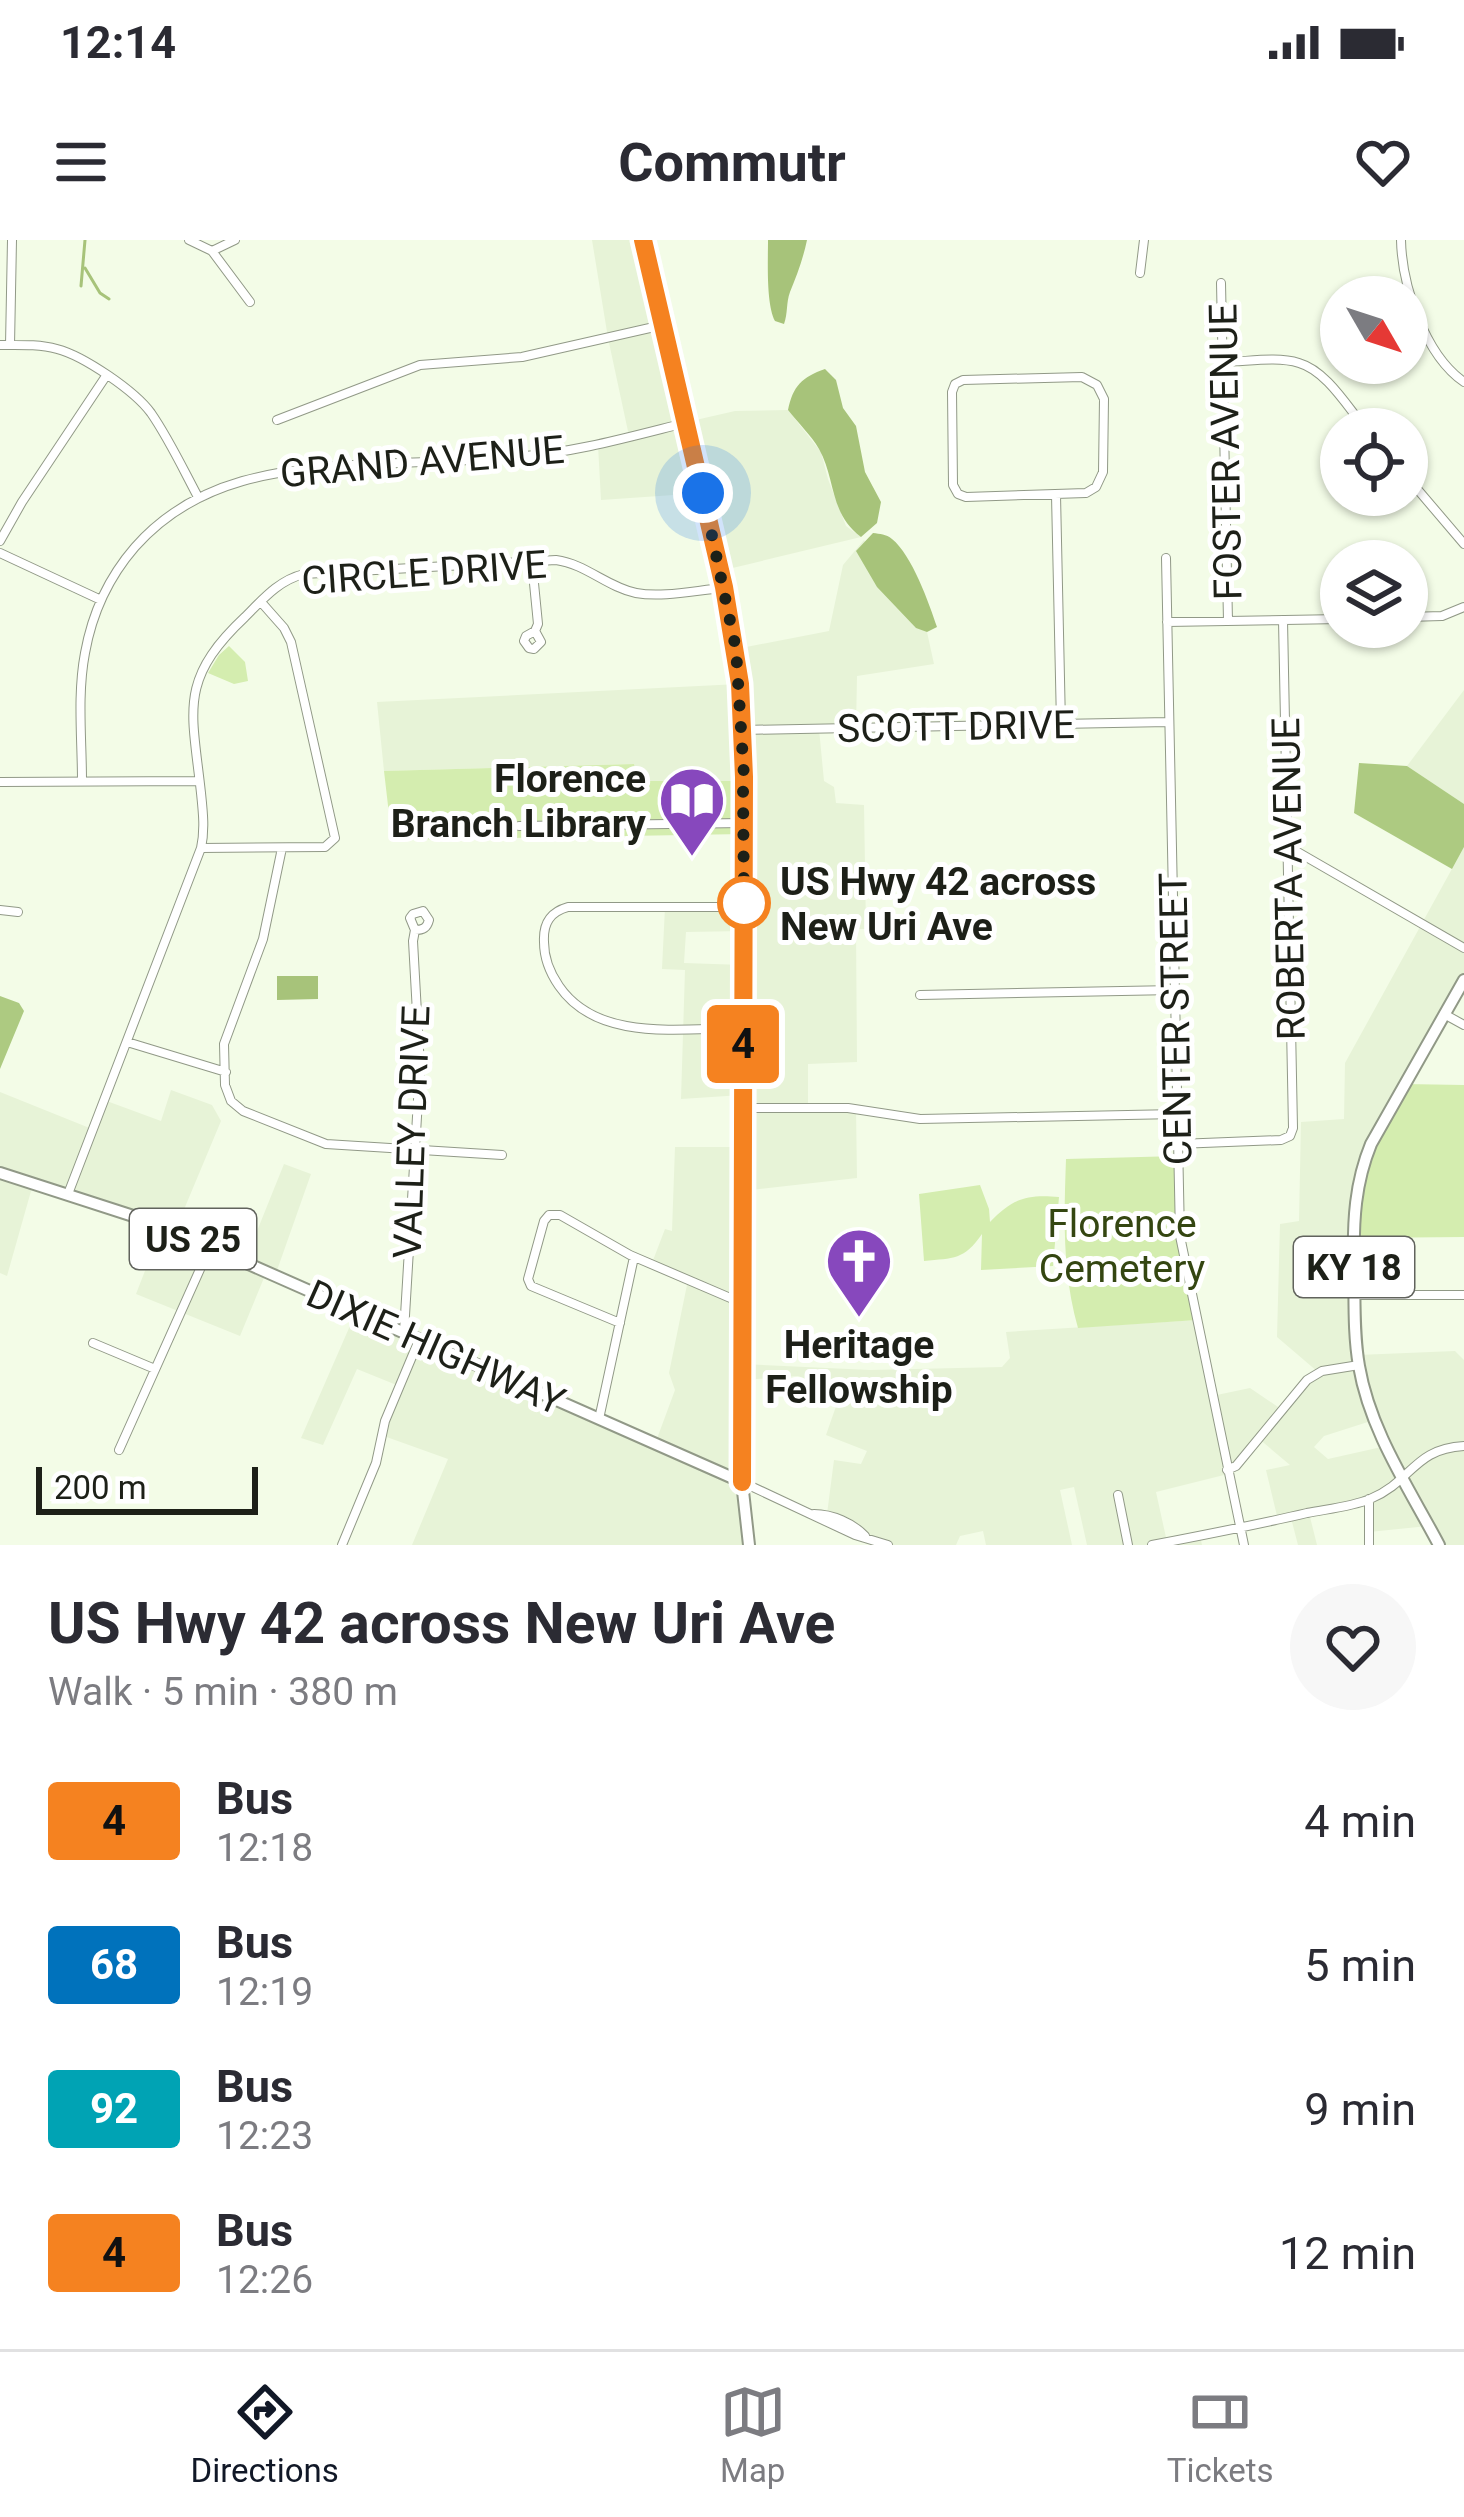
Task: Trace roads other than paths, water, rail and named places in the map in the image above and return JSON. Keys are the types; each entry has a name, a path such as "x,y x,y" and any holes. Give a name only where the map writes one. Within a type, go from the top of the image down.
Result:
{"main road":[{"path":"643,240 724,587 736,649 743,730 742,1482 749,1545"},
{"name":"KY 18","path":"1439,1545 1373,1415 1359,1365 1353,1223 1362,1169 1381,1126 1464,980"},
{"name":"DIXIE HIGHWAY","path":"0,1173 158,1224 742,1482"}],"street":[{"path":"12,240 5,345 61,350 136,397 150,411 198,497"},
{"path":"188,240 212,251 250,302"},
{"path":"212,251 235,240"},
{"path":"1141,273 1144,240"},
{"path":"1401,240 1413,305 1442,362 1464,382"},
{"name":"FOSTER AVENUE","path":"1221,283 1228,621"},
{"path":"278,420 420,365 522,357 664,325"},
{"path":"1223,362 1290,361 1309,367 1348,408"},
{"path":"0,542 106,376"},
{"path":"1082,377 1097,385 1104,400 1102,478 1086,493 1056,495 958,494 953,485 955,385 963,380 1082,377"},
{"name":"GRAND AVENUE","path":"82,782 82,671 101,600 141,542 169,515 198,497 234,481 279,471 542,454 687,422"},
{"path":"1056,495 1061,724"},
{"path":"1428,502 1464,544"},
{"path":"0,553 101,600"},
{"name":"CENTER STREET","path":"1166,558 1180,1236 1244,1545"},
{"name":"CIRCLE DRIVE","path":"68,1194 201,848 204,822 192,713 197,678 214,648 261,602 286,580 304,574 556,560 571,562 636,593 724,587"},
{"path":"532,563 535,631"},
{"path":"201,848 325,848 335,834 291,642 261,602"},
{"path":"1428,616 1464,607"},
{"path":"1167,622 1320,619"},
{"name":"ROBERTA AVENUE","path":"1178,1144 1281,1140 1293,1128 1283,620"},
{"name":"SCOTT DRIVE","path":"743,730 1169,722"},
{"path":"0,782 200,781"},
{"path":"518,826 744,823"},
{"path":"1287,846 1464,948"},
{"path":"281,848 263,939 226,1036 229,1097 236,1107 326,1144 502,1155"},
{"path":"743,1028 632,1028 596,1018 574,1004 557,983 543,939 549,917 568,907 744,907"},
{"path":"0,910 18,913"},
{"name":"VALLEY DRIVE","path":"404,1334 421,1067 415,931"},
{"path":"920,995 1174,990"},
{"path":"1444,1014 1464,1025"},
{"path":"127,1042 226,1072"},
{"path":"742,1108 848,1108 920,1119 1177,1114"},
{"path":"620,1323 531,1286 528,1279 549,1215 560,1215 634,1257 742,1303"},
{"path":"118,1450 210,1247"},
{"path":"599,1420 634,1257"},
{"path":"1354,1295 1464,1295"},
{"path":"341,1545 419,1340"},
{"path":"93,1343 155,1369"},
{"path":"1228,1470 1307,1380 1322,1371 1359,1365"},
{"path":"1153,1545 1370,1499 1404,1479 1428,1455 1444,1447 1464,1446"},
{"path":"742,1482 813,1514 826,1514 888,1545"},
{"path":"1118,1496 1128,1545"},
{"path":"1369,1545 1370,1499"}],"waterway":[{"path":"81,286 85,240"},
{"path":"85,268 109,299"}],"place":[{"name":"Florence Branch Library","path":"692,859"},
{"name":"US Hwy 42 across New Uri Ave","path":"744,903"},
{"name":"Heritage Fellowship","path":"859,1320"}],"park label":[{"name":"Florence Cemetery","path":"1122,1246"}]}
